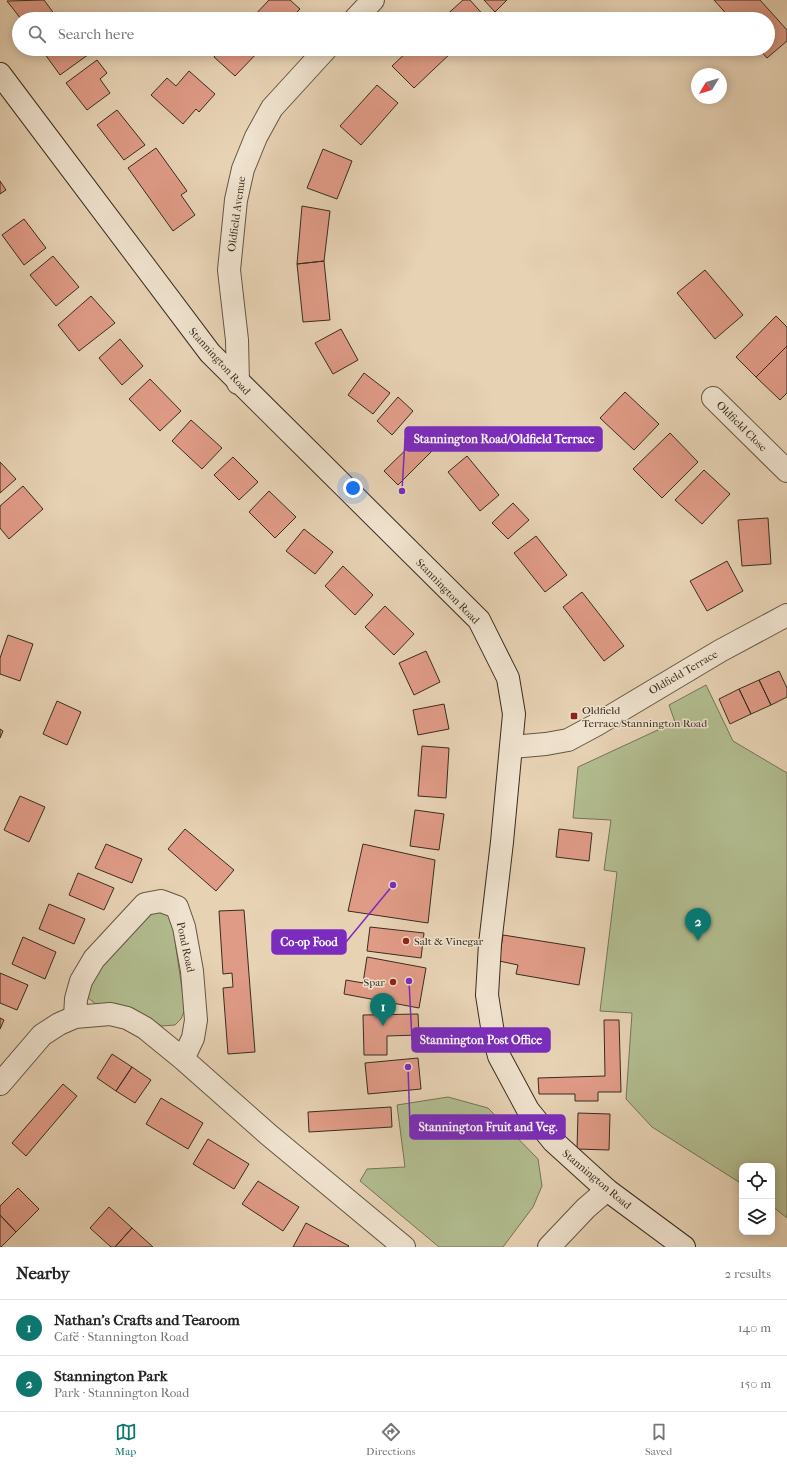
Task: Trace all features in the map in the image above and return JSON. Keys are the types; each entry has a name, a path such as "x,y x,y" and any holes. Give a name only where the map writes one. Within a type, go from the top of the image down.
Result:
{"street":[{"path":"362,12 373,0"},
{"name":"Oldfield Avenue","path":"238,383 237,340 229,270 236,200 243,169 256,137 272,108 320,56"},
{"name":"Stannington Road","path":"0,74 210,353 238,383 479,620 508,678 514,714 512,747 490,944 487,996 493,1033 499,1056 528,1110 553,1141 607,1190 684,1247"},
{"name":"Oldfield Close","path":"714,398 787,471"},
{"name":"Oldfield Terrace","path":"512,747 546,744 568,740 596,725 720,651 787,615"},
{"name":"Pond Road","path":"75,1017 76,999 82,981 94,959 146,904 161,901 177,908 184,927 192,971 196,1020 193,1038 183,1059"},
{"path":"0,1084 42,1035 58,1024 75,1017 110,1014 127,1018 144,1028 183,1059 269,1135 404,1247"},
{"path":"549,1247 586,1208 607,1190"}],"green space":[{"path":"706,685 733,741 787,773 787,1218 775,1208 775,1163 739,1163 739,1182 652,1127 626,1099 632,1013 600,1011 617,872 604,870 611,820 573,818 578,767 675,722 669,705"},
{"path":"164,911 172,921 185,1009 181,1019 175,1025 162,1026 139,1015 96,1004 88,998 87,986 96,970 153,912"},
{"path":"448,1097 488,1108 538,1159 542,1186 533,1207 503,1247 439,1247 360,1181 367,1169 405,1167 397,1105"}],"building":[{"path":"44,0 53,12 16,12 7,1"},
{"path":"269,0 290,0 300,9 297,12 258,12"},
{"path":"463,0 470,0 481,12 450,12"},
{"path":"484,0 507,0 495,12"},
{"path":"714,0 760,0 771,12 725,12"},
{"path":"775,17 787,30 787,41 775,51"},
{"path":"46,56 86,56 60,75"},
{"path":"215,56 254,56 235,76 214,57"},
{"path":"403,56 448,56 414,88 392,66"},
{"path":"97,60 107,73 100,79 110,93 87,110 66,83"},
{"path":"189,71 215,94 199,112 196,109 183,124 151,95 167,78 176,86"},
{"path":"377,85 398,103 361,145 340,126"},
{"path":"117,110 145,145 124,160 97,125"},
{"path":"156,148 187,191 181,195 195,215 173,231 128,168"},
{"path":"323,149 352,161 337,199 307,188"},
{"path":"0,181 6,190 0,194"},
{"path":"302,206 330,211 324,261 297,264"},
{"path":"24,219 46,248 24,265 2,235"},
{"path":"53,256 79,287 56,306 30,275"},
{"path":"324,261 330,320 303,322 297,264"},
{"path":"705,270 743,315 715,339 677,293"},
{"path":"91,296 115,323 79,351 58,325"},
{"path":"776,316 787,327 787,346 756,377 736,357"},
{"path":"341,329 358,360 333,374 315,343"},
{"path":"120,339 143,366 122,385 99,358"},
{"path":"787,346 787,393 780,400 756,377"},
{"path":"364,373 390,393 373,414 348,395"},
{"path":"150,379 181,411 160,431 129,399"},
{"path":"625,392 659,424 634,450 600,418"},
{"path":"398,397 413,411 392,435 377,421"},
{"path":"191,420 222,448 202,469 172,441"},
{"path":"670,433 698,462 662,498 633,469"},
{"path":"419,437 433,450 398,485 384,471"},
{"path":"467,456 499,495 480,511 448,472"},
{"path":"233,457 258,482 239,500 214,475"},
{"path":"0,462 16,479 0,493"},
{"path":"704,470 730,494 702,524 675,500"},
{"path":"23,486 43,509 9,539 0,528 0,506"},
{"path":"269,491 296,517 275,538 249,512"},
{"path":"513,503 529,520 508,539 492,523"},
{"path":"768,518 771,564 742,566 738,520"},
{"path":"304,529 333,552 315,574 286,551"},
{"path":"536,536 567,575 545,592 514,553"},
{"path":"727,561 743,591 707,611 690,581"},
{"path":"343,566 373,595 355,615 325,586"},
{"path":"582,592 624,646 604,661 563,607"},
{"path":"385,606 414,634 394,655 365,627"},
{"path":"8,635 33,644 20,681 0,674 0,658"},
{"path":"426,651 440,682 414,695 399,663"},
{"path":"779,671 787,688 787,697 771,705 759,680"},
{"path":"759,680 771,705 751,714 739,689"},
{"path":"739,689 751,714 730,724 719,699"},
{"path":"57,701 81,712 67,745 43,734"},
{"path":"444,704 449,729 418,735 413,710"},
{"path":"0,729 3,731 0,738"},
{"path":"422,746 449,748 446,798 418,796"},
{"path":"20,796 45,807 29,842 4,830"},
{"path":"415,810 444,814 439,850 410,846"},
{"path":"185,829 234,870 216,891 168,849"},
{"path":"559,829 592,833 589,861 556,857"},
{"path":"106,844 142,859 132,883 95,868"},
{"path":"363,844 435,860 428,923 348,911"},
{"path":"78,873 114,888 104,910 69,895"},
{"path":"49,904 85,919 74,944 39,929"},
{"path":"244,910 255,1052 228,1054 223,988 233,987 232,973 223,974 219,911"},
{"path":"370,927 424,933 421,958 367,951"},
{"path":"503,935 585,948 579,985 516,974 518,965 499,961"},
{"path":"23,937 56,952 45,979 12,964"},
{"name":"Spar","path":"367,957 426,968 419,1008 344,994 346,980 363,983"},
{"path":"0,973 28,985 17,1010 0,1003"},
{"path":"418,1014 419,1035 387,1036 387,1055 364,1055 363,1015"},
{"path":"0,1018 4,1020 0,1029"},
{"path":"604,1020 619,1020 621,1092 598,1092 598,1101 575,1101 575,1094 539,1094 538,1078 605,1076"},
{"path":"112,1054 132,1067 116,1091 97,1078"},
{"path":"418,1058 421,1089 368,1094 365,1063"},
{"path":"132,1067 151,1080 135,1103 116,1091"},
{"path":"63,1084 77,1096 26,1156 12,1143"},
{"path":"161,1098 203,1123 188,1149 146,1124"},
{"path":"391,1107 392,1127 309,1132 308,1112"},
{"path":"578,1113 610,1114 609,1150 577,1149"},
{"path":"208,1139 249,1164 234,1189 193,1164"},
{"path":"258,1181 299,1207 283,1231 242,1204"},
{"path":"18,1188 39,1209 16,1232 0,1215 0,1206"},
{"path":"109,1207 132,1228 115,1247 111,1247 90,1228"},
{"path":"0,1215 16,1232 1,1247 0,1247"},
{"path":"306,1223 349,1246 293,1247"},
{"path":"132,1228 153,1247 115,1247"}],"place":[{"name":"Stannington Road/Oldfield Terrace","path":"402,491"},
{"name":"Oldfield Terrace/Stannington Road","path":"574,716"},
{"name":"Co-op Food","path":"393,885"},
{"name":"Salt & Vinegar","path":"406,941"},
{"name":"Stannington Park","path":"698,941"},
{"name":"Stannington Post Office","path":"409,981"},
{"name":"Spar","path":"393,982"},
{"name":"Nathan's Crafts and Tearoom","path":"383,1026"},
{"name":"Stannington Fruit and Veg.","path":"408,1067"}]}
